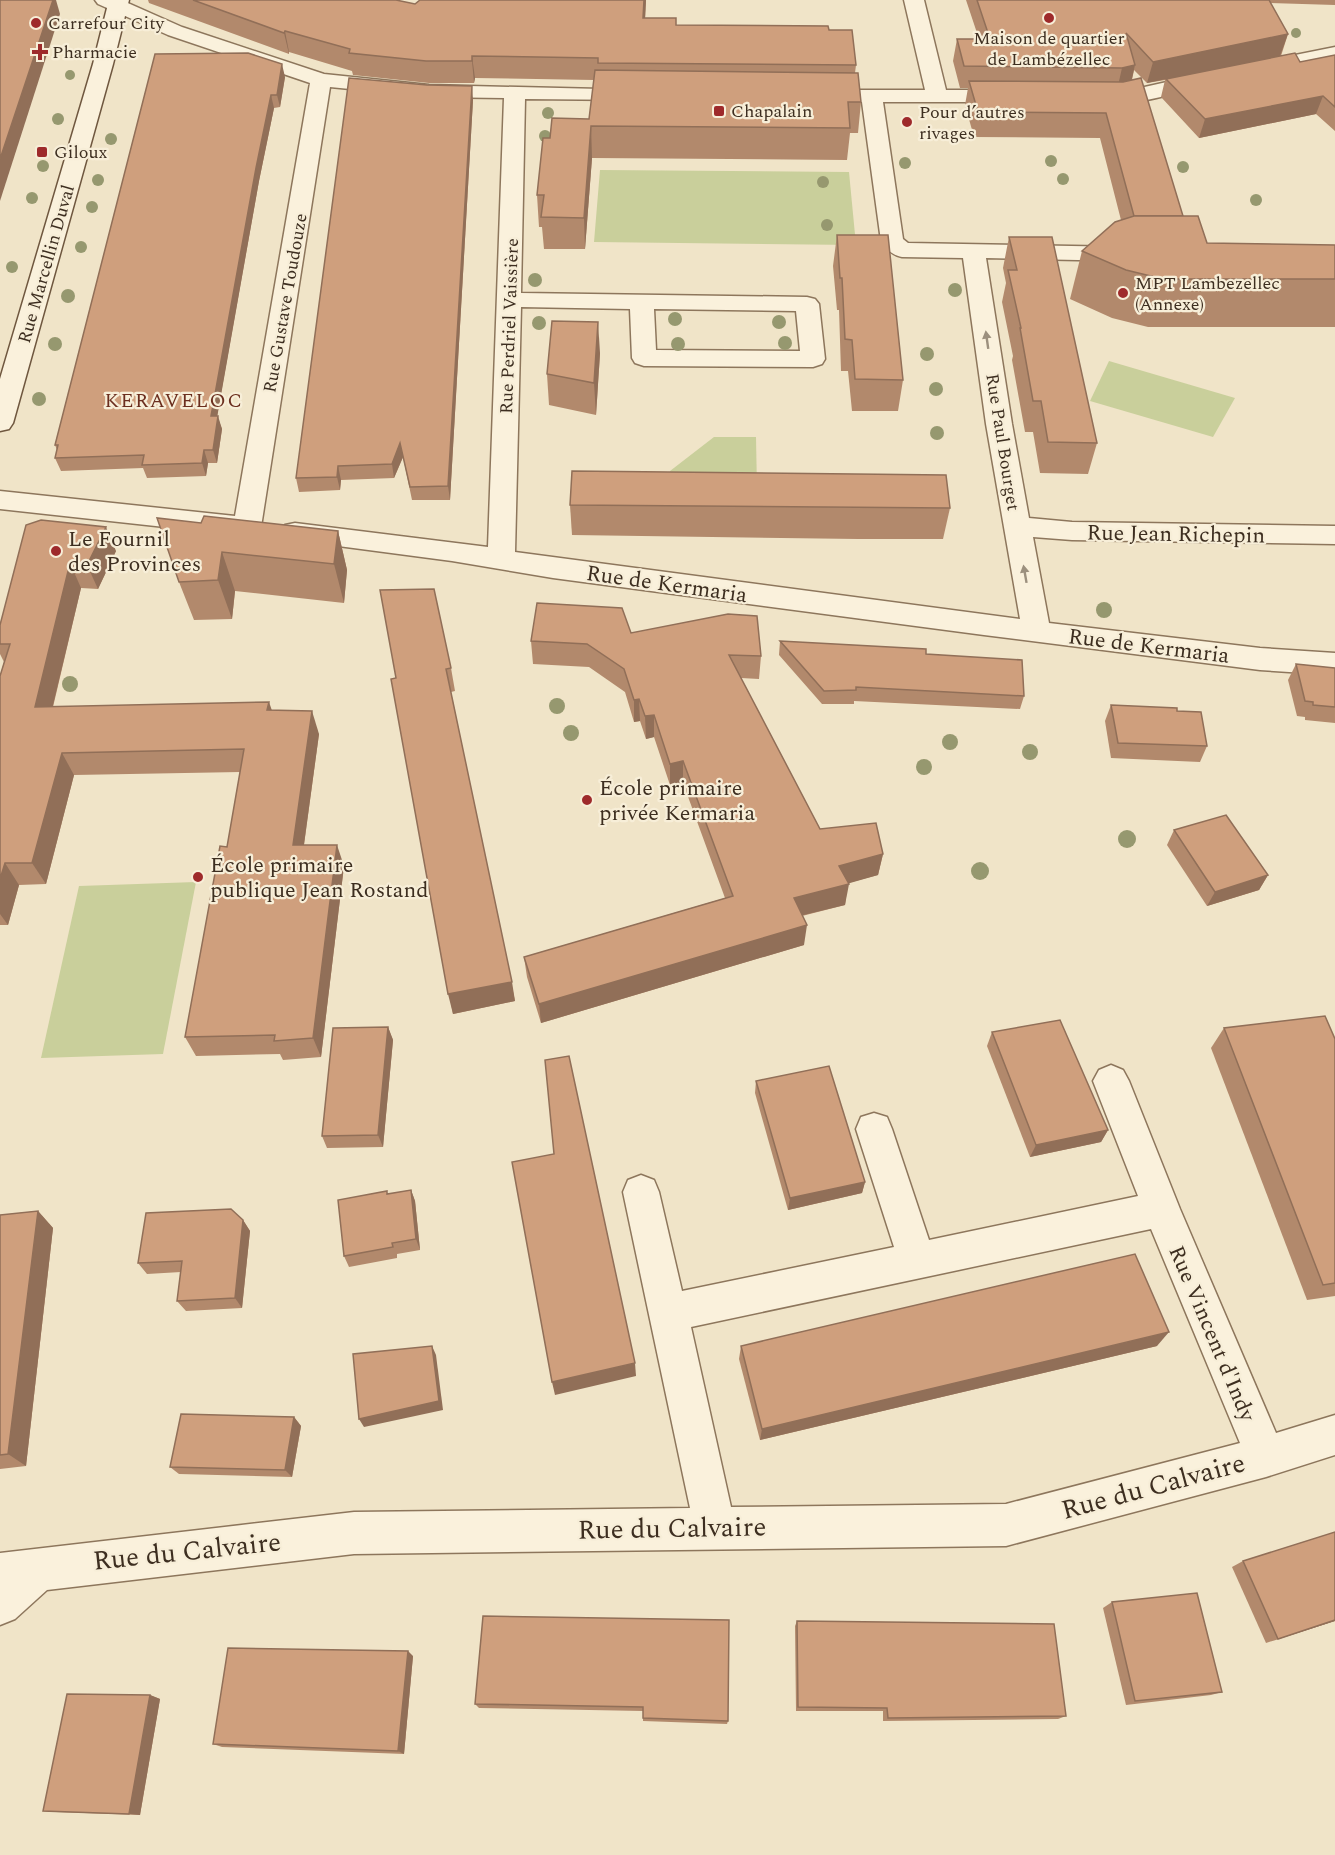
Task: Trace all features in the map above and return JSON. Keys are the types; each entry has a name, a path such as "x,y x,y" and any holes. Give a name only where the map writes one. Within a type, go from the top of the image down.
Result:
{"street":[{"path":"914,0 937,96"},
{"path":"114,2 176,31 321,80 429,91 657,94"},
{"name":"Rue Marcellin Duval","path":"0,423 103,64 114,2"},
{"path":"1081,98 1131,96 1335,53"},
{"name":"Rue Gustave Toudouze","path":"247,526 321,80"},
{"name":"Rue Perdriel Vaissière","path":"501,559 515,92"},
{"path":"796,96 1033,97"},
{"path":"872,96 892,241 902,250 974,253 1145,254"},
{"name":"Rue Paul Bourget","path":"974,253 1036,631"},
{"path":"510,300 807,304 813,359 644,358 642,302"},
{"name":"Rue de Kermaria","path":"0,500 247,526 452,551 576,571 1036,631 1260,659 1335,664"},
{"name":"Rue Jean Richepin","path":"1017,526 1072,531 1335,535"},
{"name":"Rue Vincent d'Indy","path":"1112,1081 1161,1209 1266,1457"},
{"path":"874,1129 917,1261"},
{"path":"641,1192 715,1528"},
{"path":"668,1313 1161,1209"},
{"name":"Rue du Calvaire","path":"19,1572 354,1533 1006,1525 1266,1457 1335,1435"},
{"path":"0,1604 19,1572"}],"green space":[{"path":"600,170 849,172 856,245 594,242"},
{"path":"1109,361 1235,398 1213,437 1090,401"},
{"path":"714,437 756,437 757,489 671,489 670,471"},
{"path":"196,882 163,1054 41,1058 79,886"}],"building":[{"path":"0,0 53,0 0,159"},
{"path":"193,0 396,0 415,4 420,0 644,0 643,18 676,18 676,25 828,26 829,30 852,30 856,65 598,63 598,58 472,56 472,61 426,61 349,53 350,49 285,31 284,33"},
{"path":"977,0 1269,0 1288,34 1153,62 1126,33 1135,65 1122,68 964,66 957,39 990,39"},
{"path":"248,53 282,64 277,95 271,95 256,168 211,416 218,416 213,450 204,450 202,463 142,465 144,455 55,458 58,445 55,445 155,54"},
{"path":"1295,53 1300,62 1335,55 1335,107 1323,96 1205,119 1166,79"},
{"path":"595,70 858,73 861,102 848,102 850,128 591,126 584,218 541,217 544,195 537,195 543,138 550,138 552,118 589,119"},
{"path":"349,78 427,85 472,86 448,486 410,487 400,443 392,464 338,466 337,477 296,478"},
{"path":"1141,78 1183,216 1134,216 1106,113 978,112 969,81 1123,82"},
{"path":"1134,216 1198,216 1207,243 1335,245 1335,279 1163,279 1126,270 1082,251 1115,222"},
{"path":"837,235 888,235 903,380 855,379 852,340 845,339"},
{"path":"1009,237 1052,237 1097,443 1048,442 1041,401 1033,401 1021,328 1008,270 1017,270"},
{"path":"552,321 598,322 594,383 547,374"},
{"path":"572,471 946,475 950,508 570,505"},
{"path":"204,516 338,531 334,564 222,552 218,580 179,582 157,518 201,523"},
{"path":"41,520 106,527 87,565 70,563 35,707 269,702 267,710 312,711 293,845 337,845 313,1038 274,1041 275,1035 185,1037 220,846 227,847 244,749 62,753 32,863 5,863 0,879 0,676 10,644 0,644 0,625 26,525"},
{"path":"434,589 451,668 446,669 512,982 448,994 391,679 396,678 380,590"},
{"path":"537,603 622,608 631,633 728,614 757,616 761,656 729,655 820,829 876,823 883,854 839,866 849,884 794,898 807,925 539,1004 524,957 733,896 683,761 670,764 654,715 645,716 639,699 634,700 624,669 587,644 531,641"},
{"path":"780,641 926,649 926,654 1022,660 1024,696 856,687 856,690 824,691"},
{"path":"1296,664 1335,668 1335,707 1313,705 1313,702 1305,701"},
{"path":"1111,705 1177,708 1177,711 1201,712 1207,746 1118,743"},
{"path":"1226,815 1268,875 1215,892 1174,830"},
{"path":"1325,1016 1335,1039 1335,1283 1323,1285 1224,1028"},
{"path":"1060,1020 1108,1130 1036,1145 992,1032"},
{"path":"388,1027 378,1135 322,1136 333,1028"},
{"path":"569,1056 635,1363 552,1382 512,1162 554,1154 545,1060"},
{"path":"829,1066 865,1182 790,1198 756,1081"},
{"path":"411,1190 416,1239 392,1243 393,1247 344,1256 338,1200 387,1191 387,1194"},
{"path":"231,1209 243,1220 235,1298 177,1301 182,1261 138,1263 146,1213"},
{"path":"38,1211 8,1454 0,1455 0,1215"},
{"path":"1135,1254 1169,1332 762,1429 741,1346"},
{"path":"432,1346 439,1401 359,1419 353,1354"},
{"path":"181,1414 294,1417 285,1470 170,1467"},
{"path":"1335,1532 1335,1620 1278,1639 1243,1561"},
{"path":"1197,1593 1222,1692 1135,1701 1112,1602"},
{"path":"483,1616 729,1620 728,1721 643,1718 643,1707 475,1704"},
{"path":"797,1621 1054,1624 1066,1716 888,1718 887,1708 798,1707"},
{"path":"228,1648 408,1651 398,1751 213,1744"},
{"path":"67,1694 150,1695 129,1814 43,1811"}],"place":[{"name":"Maison de quartier de Lambézellec","path":"1049,18"},
{"name":"Carrefour City","path":"36,23"},
{"name":"Pharmacie","path":"40,52"},
{"name":"Chapalain","path":"719,111"},
{"name":"Pour d’autres rivages","path":"907,122"},
{"name":"Giloux","path":"42,152"},
{"name":"MPT Lambezellec (Annexe)","path":"1123,293"},
{"name":"Le Fournil des Provinces","path":"56,551"},
{"name":"École primaire privée Kermaria","path":"587,800"},
{"name":"École primaire publique Jean Rostand","path":"198,877"}],"district":[{"name":"KERAVELOC","path":"174,400"}]}
